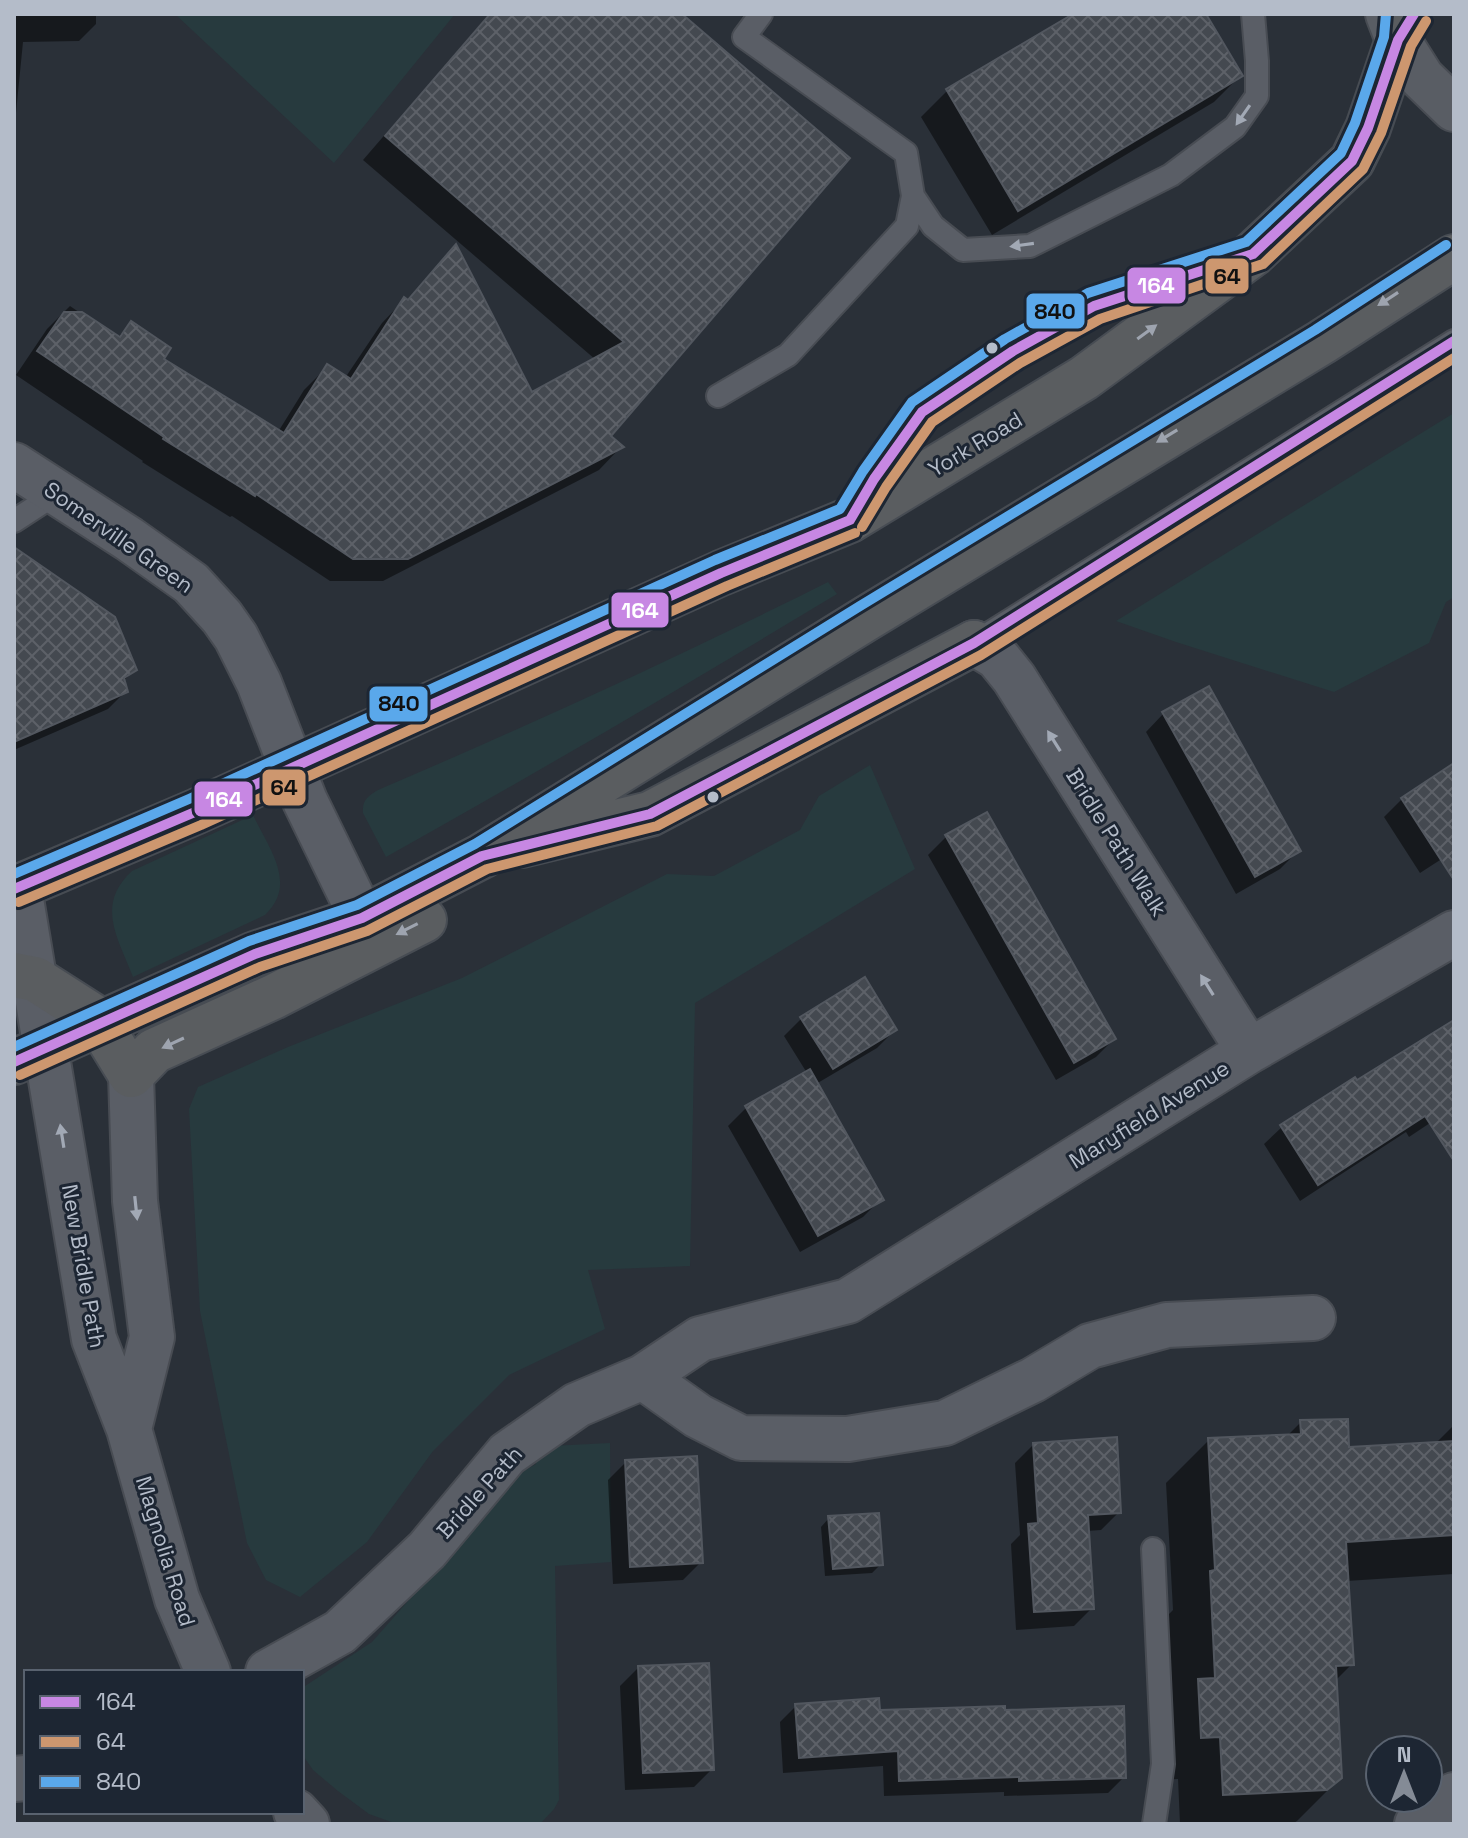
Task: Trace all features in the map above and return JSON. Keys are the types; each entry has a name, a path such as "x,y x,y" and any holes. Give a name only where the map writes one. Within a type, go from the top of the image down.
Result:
{"highway":[{"name":"York Road","path":"16,888 195,812 721,573 850,520 1084,378 1253,254 1352,161 1368,128 1400,20"},
{"path":"31,1055 255,954 362,918 482,856 1322,342 1454,257"},
{"path":"24,977 96,1018 131,1075 154,1051 273,997 427,919 482,856 650,814 974,643"}],"street":[{"path":"1400,20 1422,78 1454,109"},
{"name":"Somerville Green","path":"14,465 191,583 222,617 236,637 259,683 305,801 362,918"},
{"name":"Bridle Path Walk","path":"974,643 997,657 1014,678 1249,1051"},
{"name":"New Bridle Path","path":"16,888 31,1055 94,1339 129,1429"},
{"name":"Maryfield Avenue","path":"848,1301 1249,1051 1454,933"},
{"path":"129,1429 152,1337 135,1201 131,1075"},
{"name":"Bridle Path","path":"272,1670 340,1632 427,1550 507,1454 577,1405 643,1377 700,1339 848,1301"},
{"path":"643,1377 698,1416 741,1438 848,1439 945,1423 1033,1380 1090,1346 1167,1325 1313,1318"},
{"name":"Magnolia Road","path":"129,1429 177,1599 207,1670"},
{"path":"1417,1824 1454,1795"}],"lane":[{"path":"718,396 788,355 907,226 913,196 906,153 744,37 761,14"},
{"path":"913,196 933,226 963,250 1030,246 1171,175 1235,127 1257,96 1253,14"},
{"path":"850,520 874,479 922,412 1013,351 1094,306 1253,254"},
{"path":"974,643 1454,341"},
{"path":"14,521 57,493"},
{"path":"1153,1549 1163,1764 1154,1824"}],"green space":[{"path":"175,14 455,14 334,163"},
{"path":"1454,413 1454,597 1446,602 1429,643 1334,692 1116,621"},
{"path":"828,582 837,594 386,857 363,813 365,802 374,792 717,637"},
{"path":"870,765 915,869 695,1003 690,1266 588,1270 605,1329 509,1375 433,1451 367,1542 300,1597 266,1580 247,1543 200,1311 189,1109 198,1087 288,1047 462,978 667,874 714,876 800,830 819,796"},
{"path":"253,815 277,866 280,879 275,903 265,915 133,977 113,922 114,896 121,884 132,871"},
{"path":"610,1443 611,1562 555,1566 559,1800 540,1824 397,1824 369,1814 313,1770 304,1757 304,1687 372,1642 416,1592 473,1516 509,1480 536,1464 534,1453 551,1446"}],"building":[{"path":"490,14 682,14 850,158 611,436 624,447 408,559 353,559 256,494 163,439 37,351 64,312 82,312 120,337 131,321 171,348 164,359 284,433 327,364 351,379 404,297 408,300 456,244 532,392 624,342 385,136"},
{"path":"1073,14 1206,14 1243,76 1018,211 946,89"},
{"path":"14,547 115,617 137,670 124,678 128,692 14,742"},
{"path":"1209,686 1301,851 1255,877 1162,712"},
{"path":"1454,763 1454,880 1401,798"},
{"path":"987,812 1116,1039 1074,1063 945,835"},
{"path":"865,977 897,1030 833,1069 800,1017"},
{"path":"1454,1020 1454,1161 1425,1116 1318,1185 1280,1125"},
{"path":"810,1069 884,1200 818,1236 745,1106"},
{"path":"1348,1419 1349,1447 1454,1441 1454,1535 1346,1542 1354,1665 1336,1666 1342,1778 1327,1790 1223,1795 1220,1737 1201,1738 1198,1679 1215,1678 1210,1571 1215,1570 1208,1438 1301,1434 1300,1420"},
{"path":"1117,1437 1121,1513 1088,1515 1094,1609 1034,1612 1028,1524 1038,1523 1033,1443"},
{"path":"697,1456 703,1563 630,1567 625,1460"},
{"path":"879,1513 883,1565 833,1569 828,1516"},
{"path":"709,1663 714,1770 643,1773 638,1666"},
{"path":"879,1698 880,1710 1124,1706 1126,1778 1019,1781 1019,1777 899,1781 898,1751 799,1758 795,1704"}],"transit line":[{"name":"840","path":"14,874 189,799 715,560 840,509 912,402 1005,339 1088,293 1246,242 1341,153 1355,123 1384,37 1386,14"},
{"name":"164","path":"850,520 874,479 922,412 1013,351 1094,306 1253,254 1352,161 1368,128 1398,40 1414,14"},
{"name":"64","path":"862,527 932,422 1020,363 1100,319 1263,264 1363,169 1381,133 1411,46 1426,21"},
{"name":"840","path":"14,1047 249,941 357,905 475,844 1315,330 1446,245"},
{"name":"164","path":"14,1062 255,954 362,918 482,856 650,814 974,643 1454,341"},
{"name":"64","path":"20,1075 260,967 367,931 487,869 657,826 981,655 1454,358"},
{"name":"164","path":"14,889 195,812 721,573 850,520"},
{"name":"64","path":"19,902 201,825 727,586 855,533"}]}
